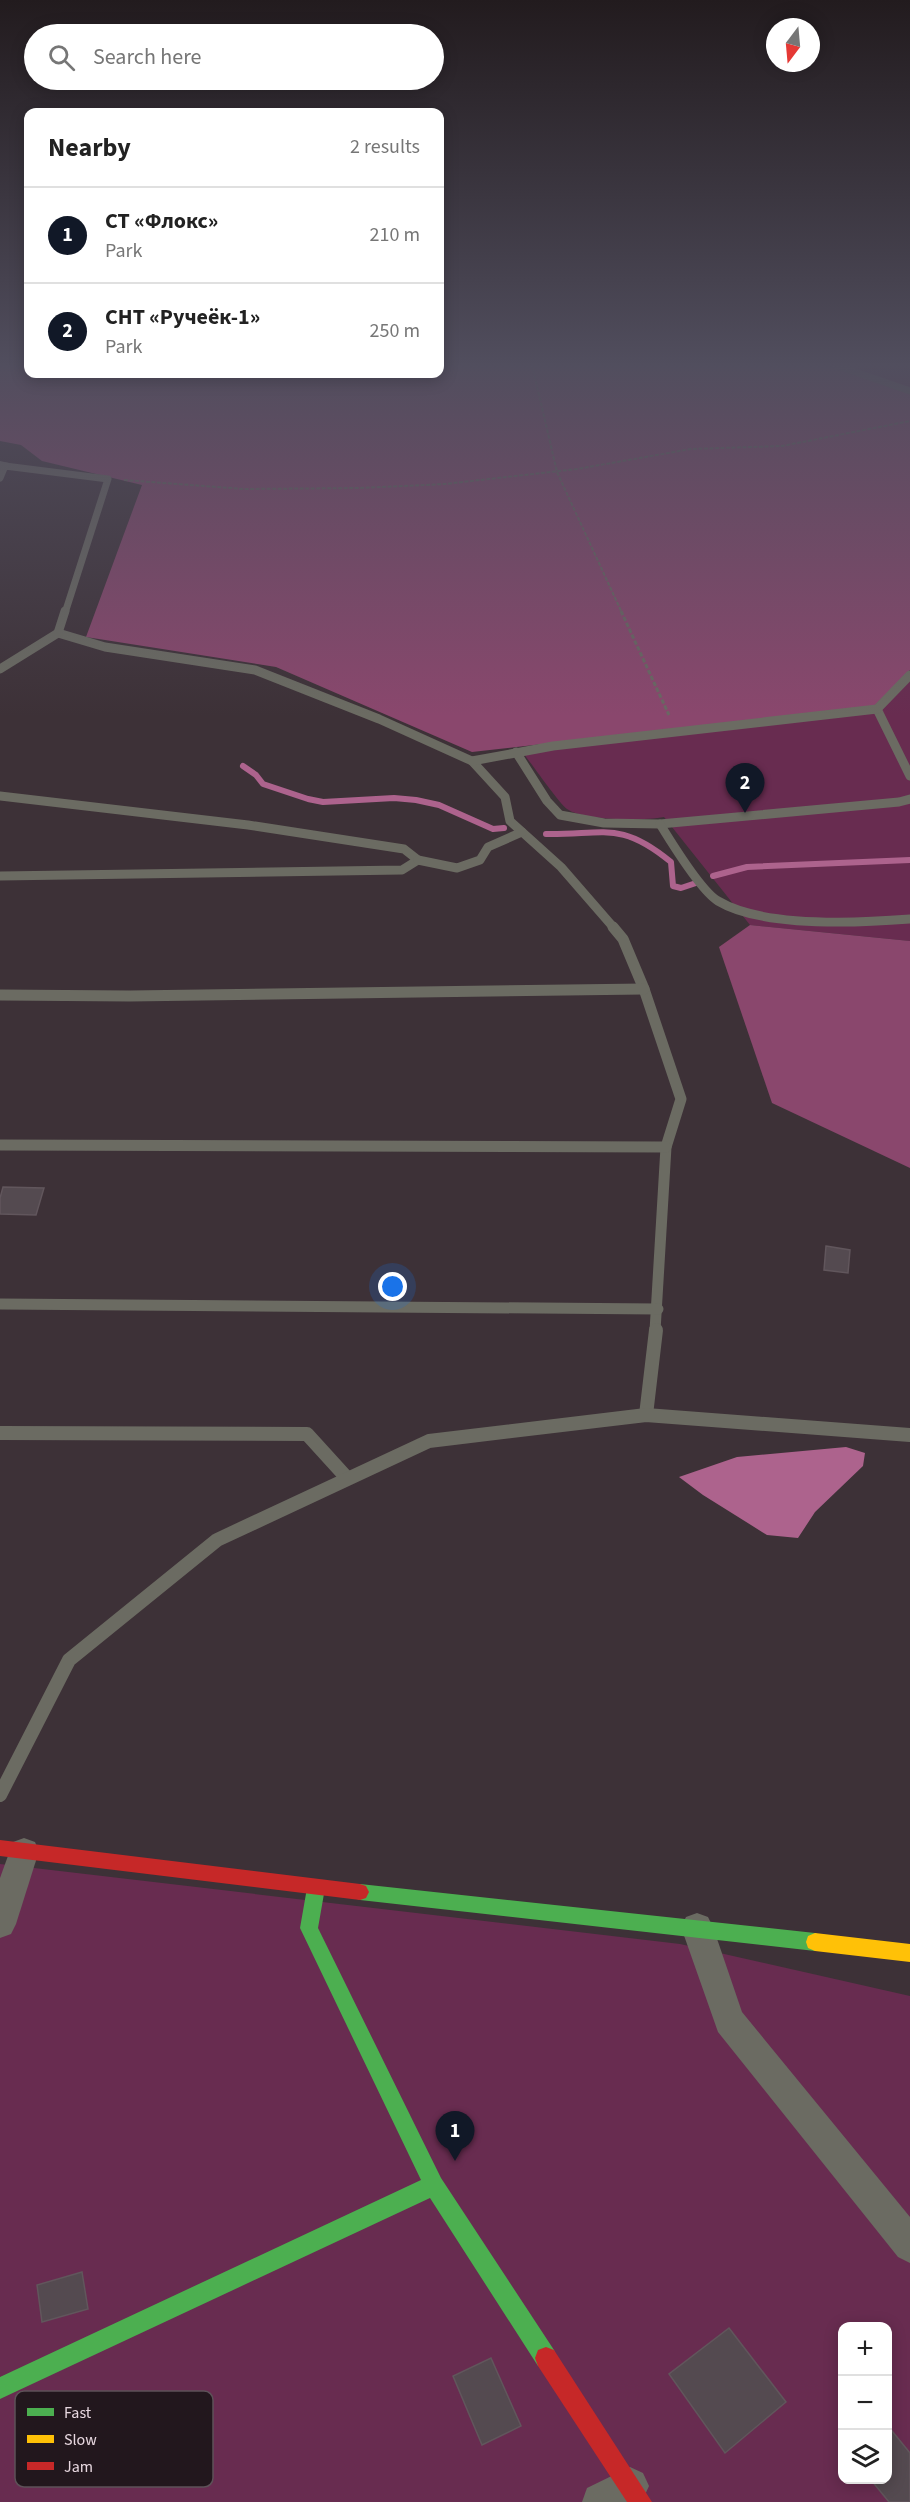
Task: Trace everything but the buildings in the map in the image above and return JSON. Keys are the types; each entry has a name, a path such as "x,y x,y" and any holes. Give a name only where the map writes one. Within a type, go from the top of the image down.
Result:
{"street":[{"path":"0,1924 12,1850 316,1888 697,1927 910,1953"},
{"path":"316,1888 309,1928 434,2185 624,2497"},
{"path":"697,1927 729,2021 910,2245"},
{"path":"0,2388 434,2185"}],"lane":[{"path":"0,669 58,633 107,482"},
{"path":"58,633 105,647 255,670 379,719 472,761 505,797 510,821 561,867 623,939 644,989 681,1099 666,1147 658,1309 646,1415"},
{"path":"472,761 554,746 877,708 910,675"},
{"path":"877,708 910,776"},
{"path":"516,752 547,801 560,815 604,823 660,824 899,802 910,799"},
{"path":"0,796 259,826 404,849 418,860 457,868 480,860 488,847 522,832"},
{"path":"660,824 670,843 716,900 757,915 858,924 910,919"},
{"path":"0,876 402,870 418,860"},
{"path":"0,995 130,996 644,989"},
{"path":"0,1145 666,1147"},
{"path":"0,1304 658,1309"},
{"path":"0,1795 69,1660 217,1540 429,1441 646,1415 910,1435"},
{"path":"0,1433 307,1434 347,1478"}],"path":[{"path":"146,482 244,489 360,488 464,482"},
{"path":"562,482 670,718"}],"shaded area":[{"path":"128,482 910,482 910,670 874,706 472,752 276,667 86,637 142,485"},
{"path":"910,680 910,941 750,925 664,817 614,819 575,813 563,805 523,753"},
{"path":"750,925 910,941 910,1168 772,1103 719,947"},
{"path":"846,1447 865,1453 863,1466 815,1512 798,1538 767,1535 703,1495 679,1477 737,1457"},
{"path":"0,1864 680,1944 910,1996 910,2502 0,2502"}],"waterway":[{"path":"243,766 256,775 263,784 308,799 323,802 394,798 416,800 439,805 493,829 504,828"},
{"path":"546,834 598,832 624,835 638,840 671,862 673,886 681,888 699,882"},
{"path":"713,876 747,867 910,860"}],"traffic: fast":[{"path":"316,1888 309,1928 434,2185 546,2358"},
{"path":"360,1892 815,1942"},
{"path":"0,2388 434,2185"}],"traffic: slow":[{"path":"815,1942 910,1953"}],"traffic: jam":[{"path":"0,1848 360,1892"},
{"path":"546,2358 640,2502"}],"place":[{"name":"СНТ «Ручеёк-1»","path":"745,813"},
{"name":"СТ «Флокс»","path":"455,2161"}]}
